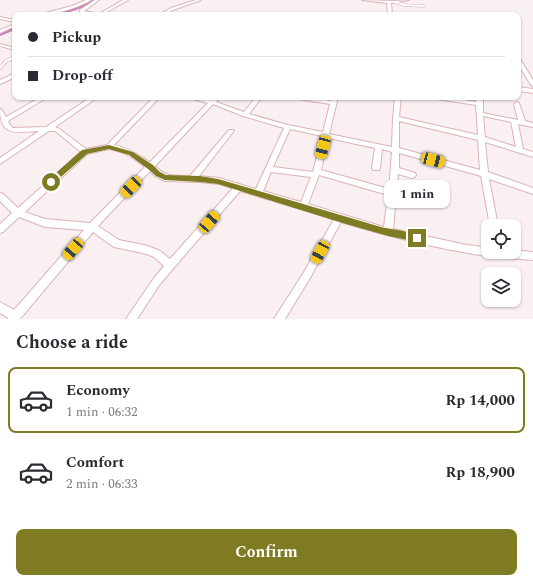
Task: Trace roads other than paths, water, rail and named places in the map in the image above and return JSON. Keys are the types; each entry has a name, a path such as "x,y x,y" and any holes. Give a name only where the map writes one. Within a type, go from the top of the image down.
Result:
{"street":[{"path":"52,12 73,7 89,0"},
{"path":"89,12 81,10 97,0"},
{"path":"105,12 126,0"},
{"path":"166,12 199,0"},
{"path":"364,0 389,2 407,0"},
{"path":"389,2 390,12"},
{"path":"0,18 12,20"},
{"path":"0,32 12,27"},
{"path":"0,45 12,48"},
{"path":"521,63 527,69 533,84"},
{"path":"521,68 527,69"},
{"path":"0,82 12,76"},
{"path":"521,89 533,91"},
{"path":"5,120 40,100"},
{"path":"0,161 50,129 91,100"},
{"path":"109,147 154,100"},
{"path":"0,307 14,317 92,227 215,100 245,115 288,127 396,150 484,174 533,191"},
{"path":"245,115 257,100"},
{"path":"303,207 316,174 334,100"},
{"path":"388,232 395,170 398,100"},
{"path":"480,100 484,174 493,219"},
{"path":"517,104 522,123"},
{"path":"0,111 7,126 12,130 59,130 85,152"},
{"path":"480,114 533,125"},
{"path":"396,118 482,138 533,155"},
{"path":"514,121 520,151"},
{"path":"258,193 288,127"},
{"path":"192,179 232,132"},
{"path":"376,168 379,146"},
{"path":"0,228 85,152 109,147 122,149 131,153 165,178 218,182 388,232 462,248 481,250"},
{"path":"269,169 316,174 393,193"},
{"path":"395,170 412,175"},
{"path":"131,319 157,281 238,188"},
{"path":"0,196 17,212 45,223 92,227 117,244 148,250 157,254 171,265"},
{"path":"279,319 307,275 339,218"},
{"path":"521,255 533,256"}],"lane":[{"path":"394,2 406,5 424,6"},
{"path":"0,62 12,58"},
{"path":"0,68 6,61"}],"waterway":[{"path":"59,12 78,8 94,0"},
{"path":"0,34 12,29"}]}
